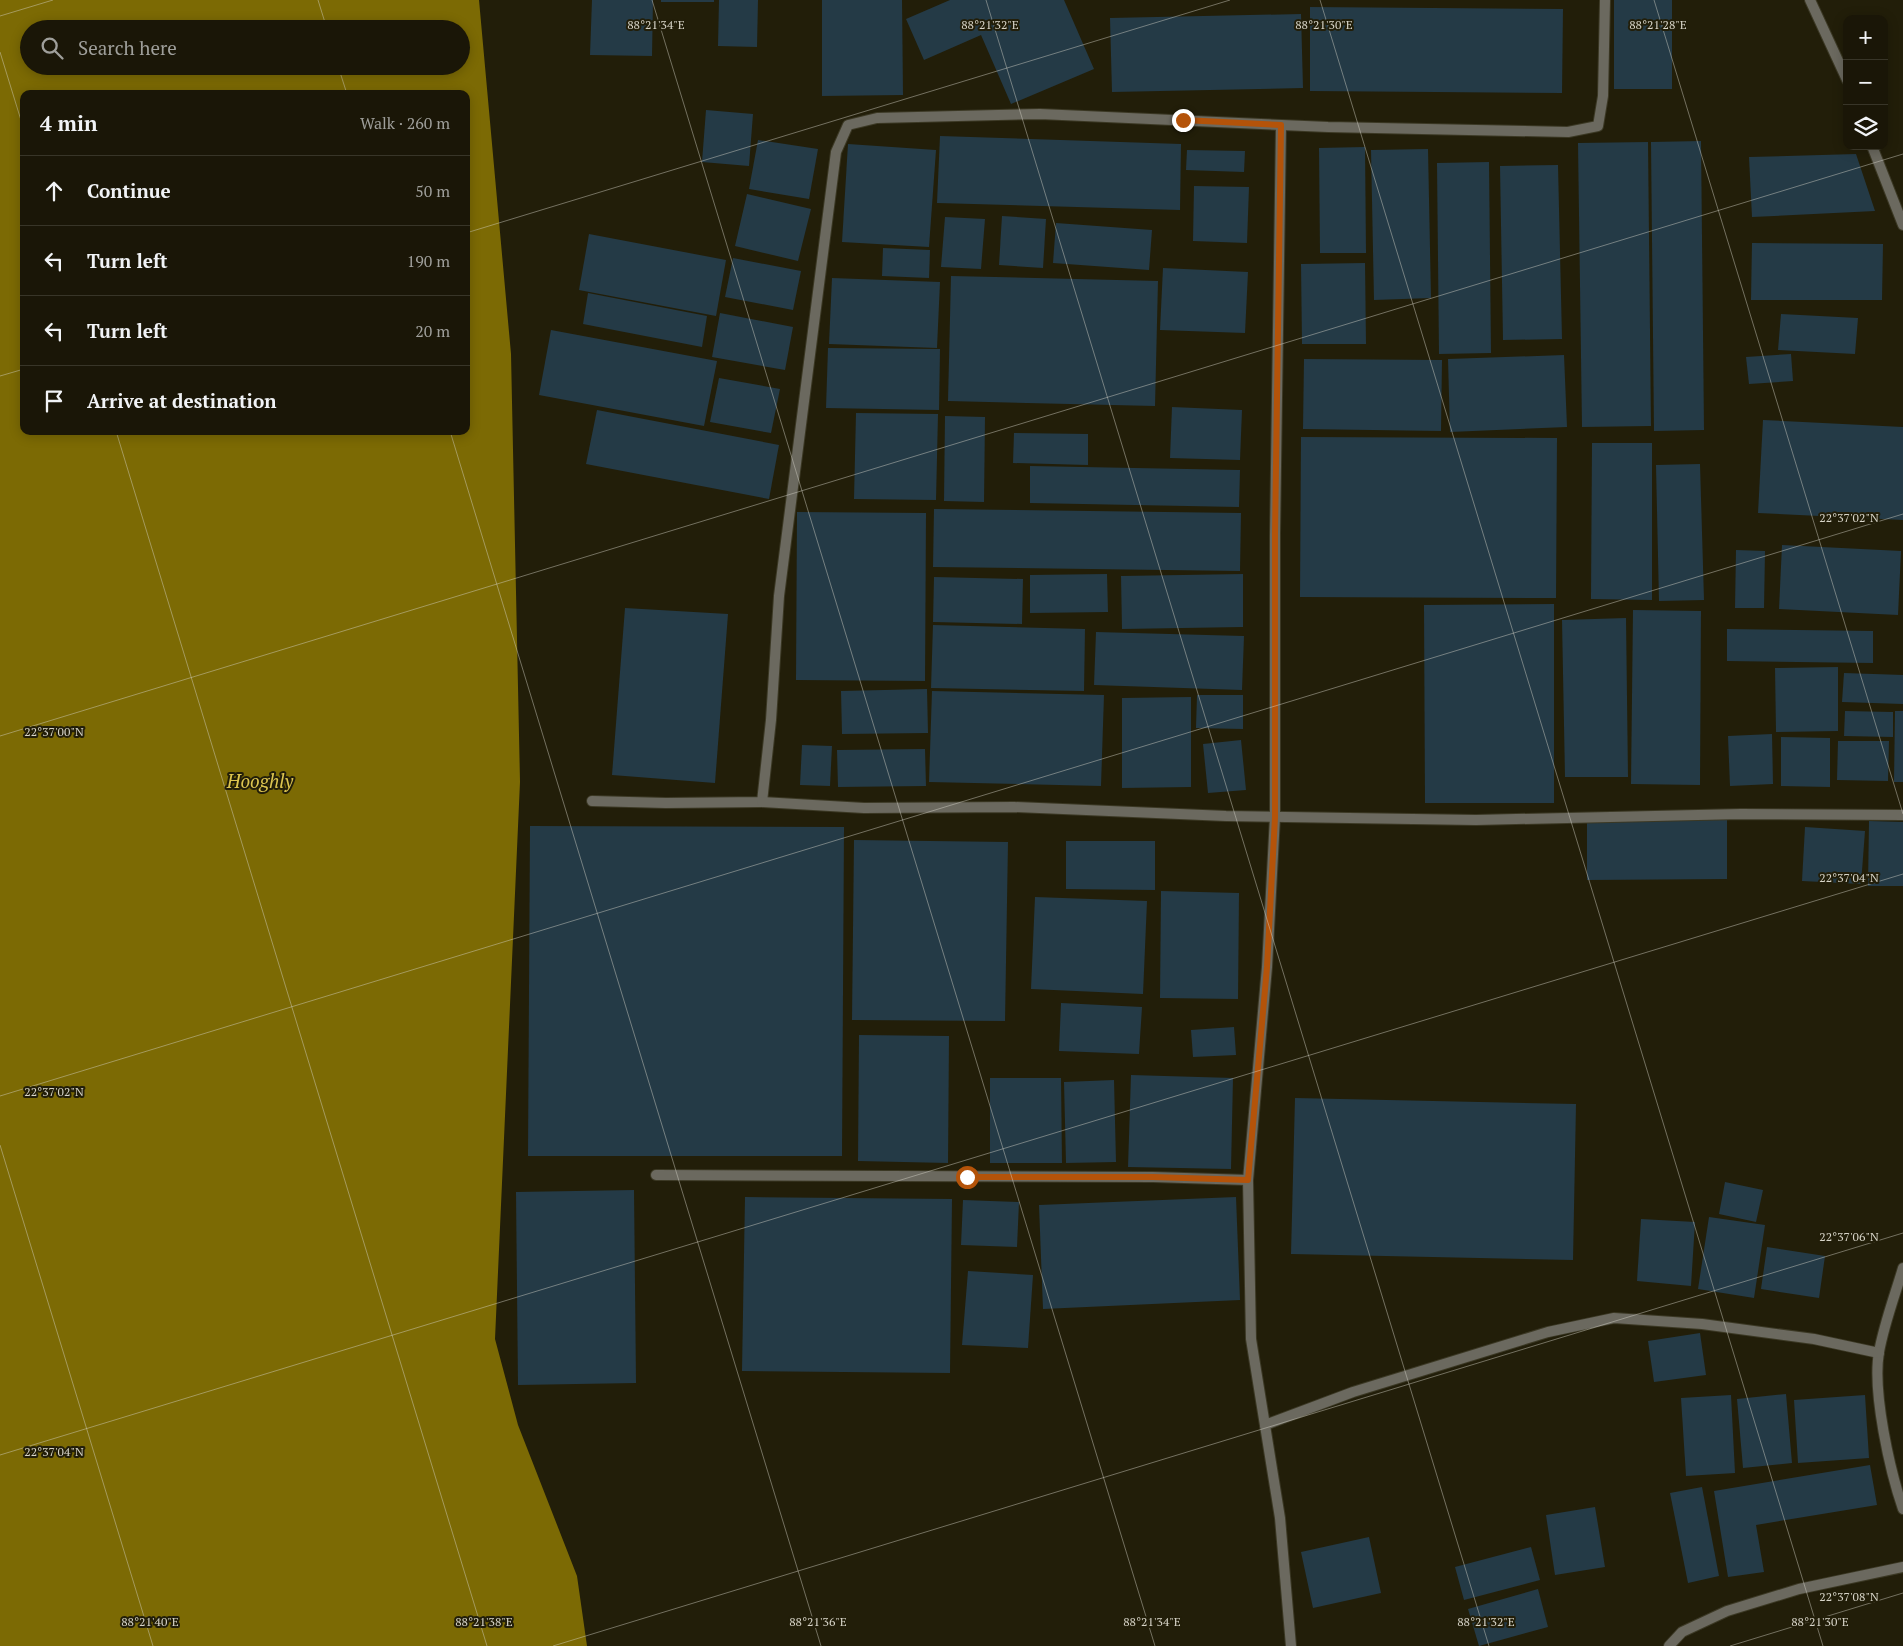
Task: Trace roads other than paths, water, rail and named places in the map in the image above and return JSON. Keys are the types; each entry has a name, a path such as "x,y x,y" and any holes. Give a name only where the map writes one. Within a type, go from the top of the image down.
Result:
{"street":[{"path":"762,802 771,720 779,596 792,487 836,152 848,125 876,118 1040,114 1281,125 1568,132 1598,126 1603,96 1605,0"},
{"path":"1810,0 1843,71"},
{"path":"1281,125 1275,534 1275,817 1267,967 1248,1180 1251,1339 1280,1518 1291,1646"},
{"path":"1874,150 1903,225"},
{"path":"592,800 666,803 762,802 864,808 1014,807 1275,817 1476,820 1564,816 1903,815"},
{"path":"656,1175 1153,1177 1248,1180"},
{"path":"1903,1268 1879,1353 1879,1392 1885,1441 1903,1510"},
{"path":"1265,1425 1353,1392 1548,1332 1614,1318 1702,1324 1814,1339 1879,1353"},
{"path":"1669,1646 1682,1632 1727,1611 1799,1589 1903,1566"}],"water":[{"name":"Hooghly","path":"0,0 479,0 511,354 520,782 495,1339 518,1425 577,1576 587,1646 0,1646"}]}
